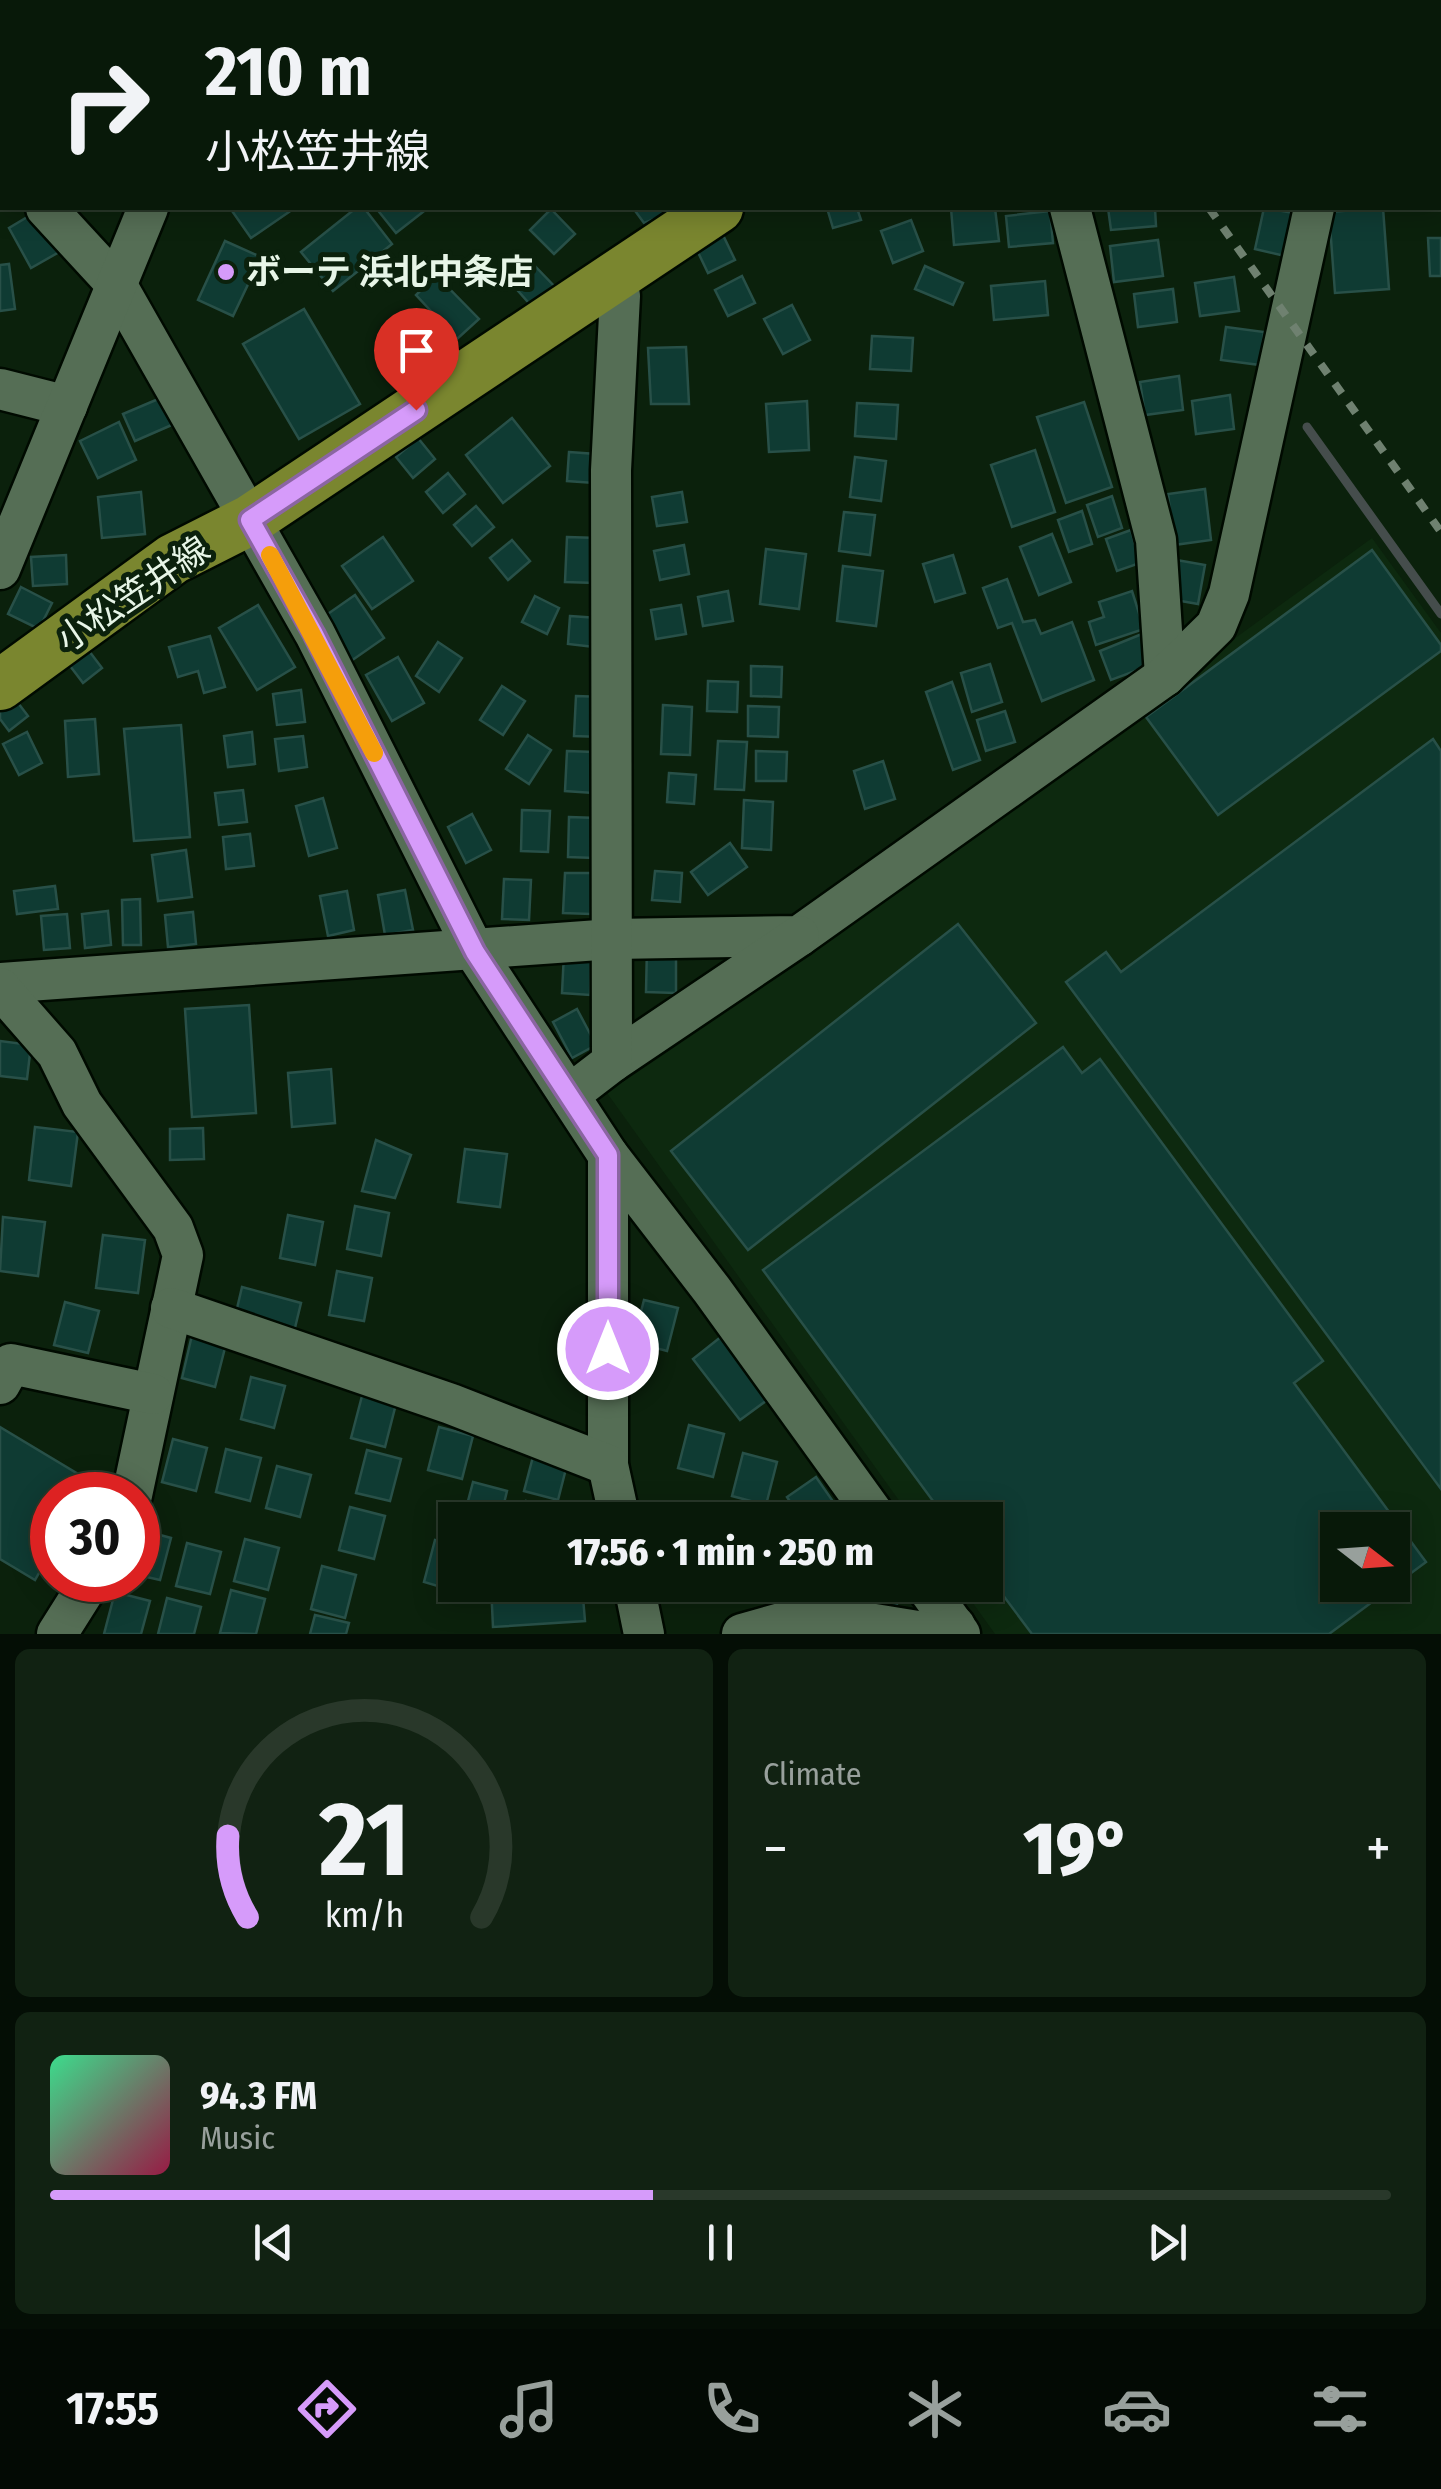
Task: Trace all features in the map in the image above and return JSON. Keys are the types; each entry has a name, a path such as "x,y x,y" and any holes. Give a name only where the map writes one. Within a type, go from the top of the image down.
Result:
{"main road":[{"name":"小松笠井線","path":"0,685 173,559 250,520 715,210"}],"street":[{"path":"48,210 116,284 314,634 475,952 608,1155 712,1290 865,1502"},
{"path":"0,569 147,210"},
{"path":"1071,210 1156,540 1165,676"},
{"path":"569,1095 1165,676 1216,626 1229,594 1314,210"},
{"path":"612,1062 611,470 620,296 616,278"},
{"path":"0,389 66,406"},
{"path":"0,985 613,939 799,936"},
{"path":"0,985 57,1054 82,1104 173,1228 183,1256 137,1472"},
{"path":"608,1155 608,1465 616,1502"},
{"path":"171,1308 450,1404 608,1465"},
{"path":"0,1384 11,1364 154,1394"},
{"path":"57,1634 77,1602"},
{"path":"637,1602 644,1634"},
{"path":"742,1634 813,1614 936,1634 957,1630 937,1602"}],"shaded area":[{"path":"1372,538 1441,633 1441,1634 995,1634 972,1602 1003,1602 1003,1502 900,1502 602,1086 884,895"}],"building":[{"path":"39,210 61,251 31,268 9,228"},
{"path":"231,210 289,212 251,238"},
{"path":"354,210 366,210 392,244 333,291 301,252"},
{"path":"378,210 425,210 396,233"},
{"path":"552,210 575,234 554,254 530,230"},
{"path":"634,210 671,210 668,214 644,223"},
{"path":"828,210 858,210 861,220 833,228"},
{"path":"951,210 995,210 999,241 954,245"},
{"path":"1108,210 1155,210 1156,226 1111,230"},
{"path":"1264,210 1294,213 1285,256 1255,249"},
{"path":"1383,210 1389,289 1335,293 1329,212"},
{"path":"1050,211 1053,243 1009,247 1006,216"},
{"path":"911,220 923,251 893,263 881,231"},
{"path":"722,233 735,260 708,273 695,246"},
{"path":"1428,238 1441,238 1441,276 1430,276"},
{"path":"1158,240 1163,276 1114,282 1110,246"},
{"path":"225,241 261,257 233,316 198,300"},
{"path":"9,264 15,309 0,311 0,265"},
{"path":"533,264 557,289 535,310 512,284"},
{"path":"925,266 963,283 953,305 915,289"},
{"path":"436,275 479,319 457,339 416,295"},
{"path":"742,276 755,303 728,316 715,290"},
{"path":"1234,277 1239,311 1200,316 1195,283"},
{"path":"1045,281 1048,315 994,320 991,286"},
{"path":"1173,289 1177,322 1138,327 1134,294"},
{"path":"792,305 810,340 783,354 764,319"},
{"path":"304,309 360,404 299,439 243,344"},
{"path":"414,310 452,349 415,385 377,345"},
{"path":"1226,327 1264,332 1260,365 1221,360"},
{"path":"872,336 913,338 911,371 870,369"},
{"path":"686,347 689,404 651,404 648,348"},
{"path":"1179,376 1183,410 1145,415 1140,382"},
{"path":"1230,395 1234,429 1196,434 1192,401"},
{"path":"163,397 174,424 135,441 123,414"},
{"path":"807,401 809,450 769,452 766,404"},
{"path":"1084,402 1112,487 1066,503 1037,417"},
{"path":"857,403 898,405 896,439 855,436"},
{"path":"512,418 550,466 503,503 466,455"},
{"path":"119,422 136,460 98,478 80,441"},
{"path":"418,438 435,459 413,478 396,457"},
{"path":"1035,450 1055,512 1012,527 991,465"},
{"path":"569,452 596,454 594,483 567,481"},
{"path":"855,457 886,461 881,501 850,497"},
{"path":"448,473 465,494 443,513 426,492"},
{"path":"1205,489 1211,540 1174,545 1168,494"},
{"path":"141,492 145,534 102,538 98,497"},
{"path":"682,492 687,522 657,526 652,497"},
{"path":"1112,496 1122,528 1098,537 1087,505"},
{"path":"476,506 494,527 472,546 454,525"},
{"path":"1082,511 1092,544 1069,552 1058,520"},
{"path":"844,512 875,515 870,555 839,551"},
{"path":"1131,530 1140,563 1117,571 1106,539"},
{"path":"1052,534 1071,582 1039,595 1020,547"},
{"path":"383,537 413,581 372,609 342,566"},
{"path":"567,537 598,538 596,583 565,582"},
{"path":"512,540 530,561 508,580 490,558"},
{"path":"684,545 689,574 660,580 654,551"},
{"path":"766,549 806,554 799,609 760,604"},
{"path":"1372,550 1441,645 1441,651 1218,815 1146,717"},
{"path":"66,555 67,584 33,586 31,557"},
{"path":"953,555 965,593 935,602 923,564"},
{"path":"1171,559 1205,565 1198,604 1164,598"},
{"path":"843,566 883,571 876,626 837,621"},
{"path":"1007,579 1023,622 1035,620 1041,634 1072,622 1094,680 1042,701 1012,623 998,628 983,588"},
{"path":"21,587 52,603 39,629 8,614"},
{"path":"728,591 733,621 703,626 698,597"},
{"path":"1132,591 1144,629 1096,645 1089,622 1104,617 1099,602"},
{"path":"355,595 384,638 351,661 322,618"},
{"path":"535,596 559,608 547,634 522,622"},
{"path":"258,605 295,667 257,690 219,628"},
{"path":"681,605 686,634 656,639 651,610"},
{"path":"570,616 598,618 595,647 568,644"},
{"path":"1142,634 1154,664 1111,680 1100,651"},
{"path":"210,636 225,687 204,693 198,671 178,677 169,647"},
{"path":"438,642 462,658 439,692 416,676"},
{"path":"83,643 102,668 83,683 64,658"},
{"path":"398,657 424,703 392,721 366,675"},
{"path":"990,664 1002,702 972,712 961,673"},
{"path":"751,666 782,667 781,697 751,696"},
{"path":"708,681 738,682 737,712 707,711"},
{"path":"952,682 980,760 953,770 926,692"},
{"path":"502,686 525,701 503,735 480,720"},
{"path":"301,690 305,722 277,725 273,694"},
{"path":"9,691 28,716 9,731 0,719 0,698"},
{"path":"576,696 603,697 602,737 574,736"},
{"path":"663,705 692,707 690,755 661,754"},
{"path":"748,706 779,707 778,737 748,736"},
{"path":"1005,711 1015,742 986,751 977,720"},
{"path":"95,719 99,774 68,777 65,721"},
{"path":"181,725 190,837 134,841 124,729"},
{"path":"27,732 42,763 19,775 3,744"},
{"path":"252,732 255,764 228,767 224,736"},
{"path":"528,735 551,750 529,784 506,769"},
{"path":"303,736 307,767 279,771 275,739"},
{"path":"1433,739 1441,751 1441,1489 1066,982 1106,952 1121,972"},
{"path":"718,741 747,742 744,790 715,789"},
{"path":"567,751 594,752 593,793 565,791"},
{"path":"756,751 787,752 786,781 756,781"},
{"path":"883,761 895,799 865,809 854,771"},
{"path":"669,773 696,775 694,804 667,802"},
{"path":"243,790 247,822 219,825 215,793"},
{"path":"323,798 337,848 309,856 296,806"},
{"path":"744,800 773,802 771,850 742,848"},
{"path":"522,810 550,811 548,852 521,851"},
{"path":"472,814 491,850 466,863 448,827"},
{"path":"569,817 597,818 595,858 568,857"},
{"path":"250,834 254,866 226,869 223,837"},
{"path":"730,843 747,867 708,895 691,872"},
{"path":"186,850 192,897 158,901 152,855"},
{"path":"655,871 682,873 680,902 652,900"},
{"path":"565,873 592,873 591,914 563,913"},
{"path":"504,879 531,880 529,920 502,919"},
{"path":"55,886 58,909 17,914 14,891"},
{"path":"405,890 413,930 385,935 378,895"},
{"path":"347,891 354,930 328,936 320,896"},
{"path":"140,899 141,945 123,945 122,900"},
{"path":"108,911 111,945 85,948 82,914"},
{"path":"193,912 196,944 168,947 165,915"},
{"path":"67,914 70,948 44,950 41,916"},
{"path":"958,924 1036,1023 748,1250 671,1151"},
{"path":"647,947 676,947 676,993 646,992"},
{"path":"564,953 591,954 590,995 562,993"},
{"path":"249,1005 256,1113 192,1117 185,1009"},
{"path":"577,1009 596,1045 572,1058 553,1022"},
{"path":"0,1041 31,1045 27,1079 0,1076"},
{"path":"1063,1047 1082,1073 1100,1059 1323,1361 1294,1383 1389,1512 1320,1512 1320,1602 1372,1602 1329,1634 1032,1634 1003,1595 1003,1502 934,1502 763,1270"},
{"path":"331,1069 335,1123 292,1127 288,1073"},
{"path":"35,1127 78,1132 71,1186 29,1180"},
{"path":"203,1128 204,1159 170,1160 170,1129"},
{"path":"376,1140 411,1155 395,1198 362,1191"},
{"path":"465,1149 507,1154 500,1207 458,1202"},
{"path":"355,1206 389,1213 381,1256 347,1249"},
{"path":"288,1215 323,1222 315,1265 280,1258"},
{"path":"3,1217 45,1222 38,1276 0,1271"},
{"path":"103,1235 145,1240 138,1293 96,1288"},
{"path":"337,1271 372,1278 364,1321 329,1315"},
{"path":"242,1287 301,1303 294,1332 235,1317"},
{"path":"644,1300 678,1308 667,1351 633,1342"},
{"path":"65,1302 99,1311 88,1353 54,1345"},
{"path":"192,1335 226,1344 215,1387 182,1378"},
{"path":"722,1336 770,1398 740,1420 693,1359"},
{"path":"251,1377 285,1386 274,1428 241,1419"},
{"path":"362,1396 396,1404 385,1447 351,1438"},
{"path":"689,1425 724,1434 713,1477 678,1468"},
{"path":"0,1427 75,1472 30,1472 30,1577 0,1559"},
{"path":"439,1427 473,1436 462,1479 428,1470"},
{"path":"173,1439 207,1448 196,1491 162,1482"},
{"path":"226,1449 261,1458 250,1501 216,1492"},
{"path":"535,1449 569,1457 558,1500 524,1491"},
{"path":"367,1450 401,1459 390,1501 356,1493"},
{"path":"743,1453 777,1462 767,1502 732,1496"},
{"path":"277,1466 311,1475 300,1517 266,1508"},
{"path":"816,1477 833,1502 790,1502 787,1497"},
{"path":"473,1482 507,1491 504,1502 468,1502"},
{"path":"350,1507 385,1516 374,1559 339,1550"},
{"path":"160,1535 171,1538 160,1580"},
{"path":"245,1539 279,1548 268,1590 234,1581"},
{"path":"435,1540 438,1541 438,1586 424,1582"},
{"path":"1410,1540 1426,1562 1410,1574"},
{"path":"187,1543 221,1552 210,1594 176,1586"},
{"path":"322,1566 356,1575 345,1618 311,1609"},
{"path":"231,1590 265,1599 256,1634 220,1633"},
{"path":"167,1598 201,1607 194,1634 158,1634"},
{"path":"112,1602 150,1602 141,1634 104,1634"},
{"path":"492,1602 583,1602 585,1621 493,1627"},
{"path":"845,1602 896,1602 901,1615"},
{"path":"315,1615 349,1623 346,1634 310,1634"}],"waterway":[{"path":"1307,427 1441,614"}],"railway":[{"path":"1210,210 1441,532"}],"slow traffic":[{"path":"270,555 374,753"}],"place":[{"name":"ボーテ 浜北中条店","path":"226,272"}],"route":[{"path":"416,410 250,520 314,634 475,952 608,1155 608,1349"}]}
